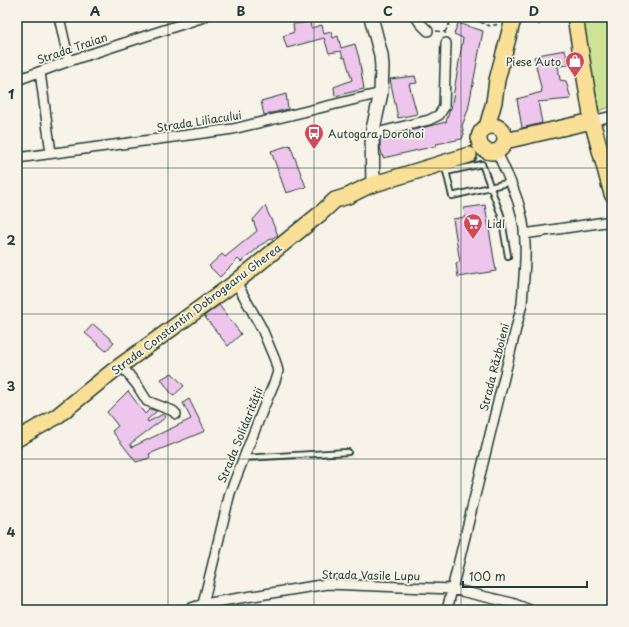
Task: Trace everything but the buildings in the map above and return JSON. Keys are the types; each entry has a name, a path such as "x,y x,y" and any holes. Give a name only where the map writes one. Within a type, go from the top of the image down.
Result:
{"main road":[{"path":"575,17 592,121 612,194"},
{"path":"492,139 497,80 513,20"},
{"name":"Strada Constantin Dobrogeanu Gherea","path":"17,439 56,417 121,365 236,282 335,200 372,185 445,168 469,155 492,139 592,121"}],"street":[{"path":"59,17 69,61"},
{"name":"Strada Traian","path":"17,80 69,61 204,17"},
{"path":"371,17 382,67 381,93 372,134 372,185"},
{"path":"416,17 428,31"},
{"path":"372,134 429,120 439,115 444,107 446,43"},
{"path":"40,72 52,153"},
{"name":"Strada Liliacului","path":"17,158 234,129 381,93"},
{"path":"592,121 612,116"},
{"name":"Strada Războieni","path":"447,610 522,304 526,259 520,209 511,182 492,139"},
{"path":"524,234 612,221"},
{"name":"Strada Solidarității","path":"203,604 230,493 278,371 262,329 236,282"},
{"path":"121,365 147,400 173,411 176,414"},
{"name":"Strada Vasile Lupu","path":"186,610 203,604 327,584 452,589 512,603 530,610"}],"lane":[{"path":"508,256 501,215 491,188 482,164 445,168 452,196 491,188 511,182"},
{"path":"243,458 348,452"}],"path":[{"path":"446,43 445,32 453,17"},
{"path":"467,17 490,26 513,20"},
{"path":"428,31 445,32"}],"green space":[{"path":"581,17 612,17 612,106 599,111"}],"place":[{"name":"Piese Auto","path":"575,78"},
{"name":"Autogara Dorohoi","path":"314,150"},
{"name":"Lidl","path":"473,240"}]}
